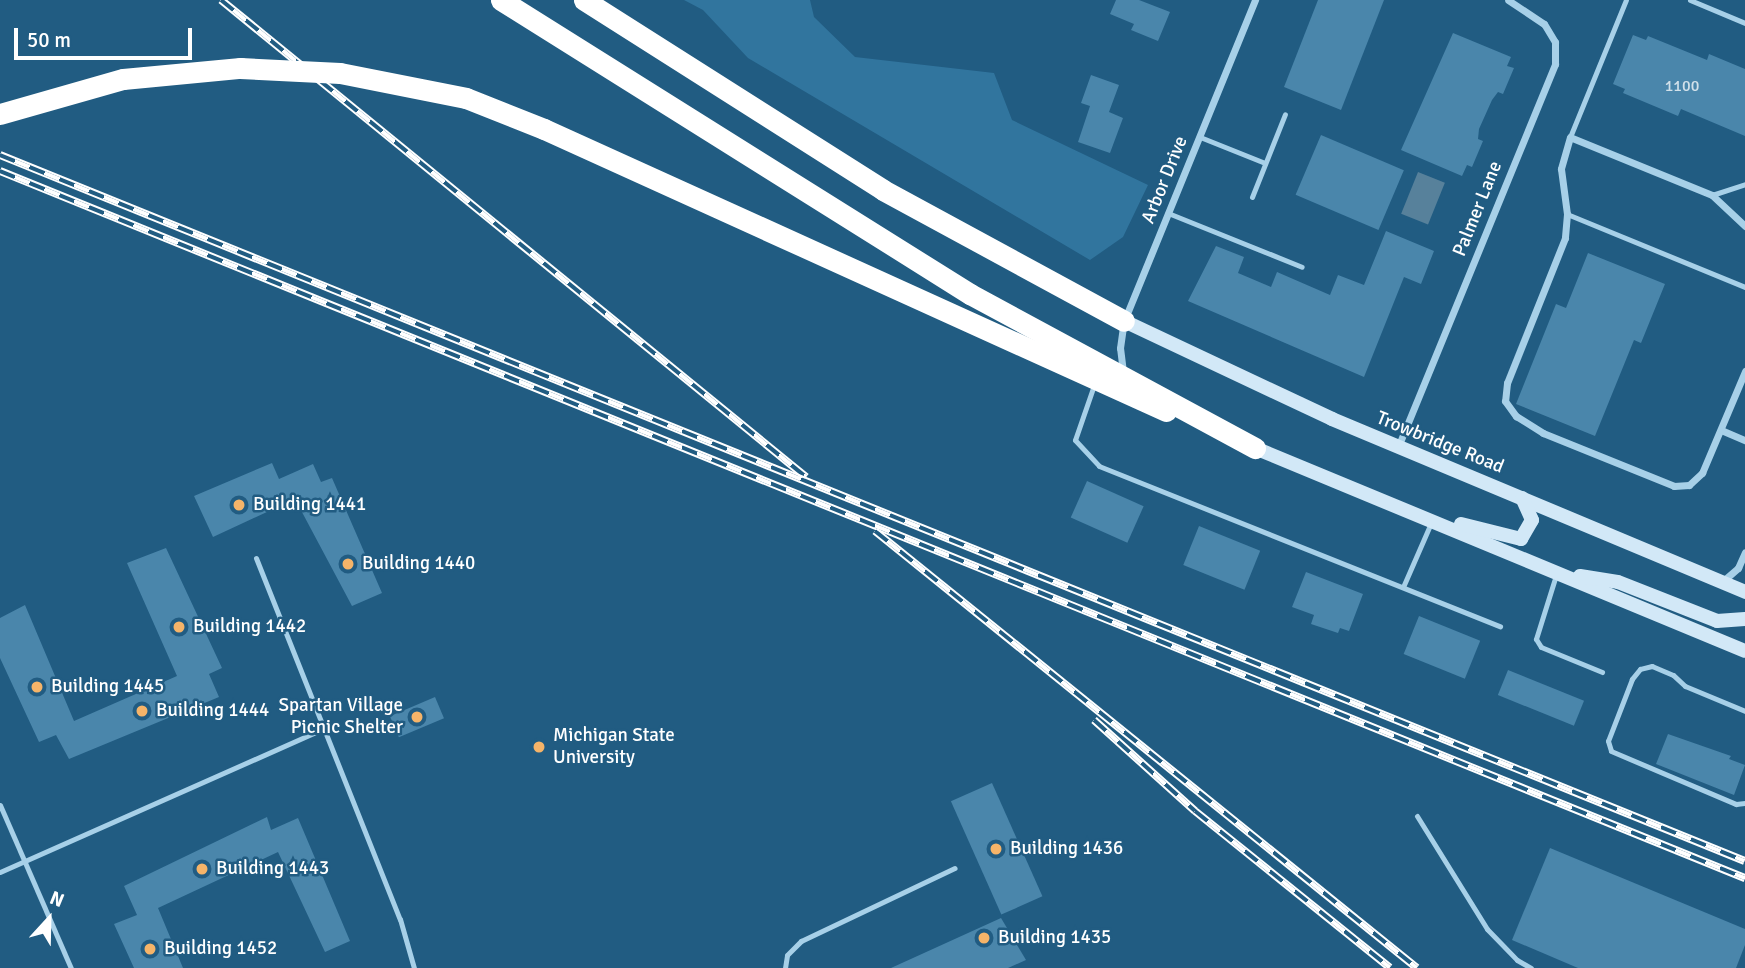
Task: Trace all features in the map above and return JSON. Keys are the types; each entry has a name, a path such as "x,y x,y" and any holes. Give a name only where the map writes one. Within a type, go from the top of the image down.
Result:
{"highway":[{"path":"501,0 846,220 970,294 1124,374 1255,448"},
{"path":"584,0 883,190 1124,321"},
{"path":"0,114 123,79 240,68 340,73 466,98 544,129 1095,382 1255,448"}],"street":[{"name":"Arbor Drive","path":"1124,374 1120,348 1124,321 1255,0"},
{"name":"Palmer Lane","path":"1398,447 1555,64 1555,42 1544,24 1508,0"},
{"path":"1745,226 1712,195 1570,137 1561,169 1567,214 1556,265 1507,383 1505,401 1511,409 1544,433 1674,486 1689,485 1702,473 1745,371"},
{"name":"Trowbridge Road","path":"1124,321 1398,447 1745,592"},
{"path":"1720,430 1745,440"},
{"path":"1255,448 1745,650"},
{"path":"1393,503 1516,540 1526,534 1531,523 1522,498"},
{"path":"1721,582 1738,568 1745,552"},
{"path":"1558,572 1618,582 1717,621 1745,619"}],"lane":[{"path":"1570,137 1626,0"},
{"path":"1690,0 1745,23"},
{"path":"1252,197 1285,114"},
{"path":"1200,137 1265,163"},
{"path":"1712,195 1745,184"},
{"path":"1168,213 1302,267"},
{"path":"1567,214 1745,287"},
{"path":"1095,382 1075,440 1099,466 1500,626"},
{"path":"1403,587 1432,520"},
{"path":"256,558 321,730 400,919 414,968"},
{"path":"1558,572 1536,639 1541,647 1602,672"},
{"path":"1745,711 1685,686 1673,675 1652,667 1640,669 1628,687 1608,746 1737,804 1745,803"},
{"path":"0,872 321,730"},
{"path":"0,805 22,863 71,968"},
{"path":"1417,816 1487,929 1517,960 1531,968"},
{"path":"785,968 787,954 801,941 955,868"}],"shaded area":[{"path":"684,0 810,0 814,17 855,57 994,73 1012,120 1148,185 1123,237 1090,260 748,58 703,10"},
{"path":"1418,172 1445,183 1428,225 1401,214"}],"building":[{"path":"1116,0 1139,0 1170,12 1158,41 1131,30 1134,24 1110,14"},
{"path":"1318,0 1384,0 1341,110 1284,87"},
{"path":"1453,33 1511,57 1507,66 1514,68 1503,94 1498,92 1492,100 1479,129 1478,139 1483,141 1472,167 1467,165 1462,176 1401,150"},
{"path":"1633,35 1646,40 1648,36 1707,60 1709,54 1745,69 1745,136 1681,109 1678,116 1623,93 1625,89 1613,84"},
{"path":"1091,75 1119,85 1109,112 1123,118 1110,153 1078,142 1090,106 1081,103"},
{"path":"1321,135 1404,170 1378,230 1296,195"},
{"path":"1386,231 1434,251 1421,284 1404,277 1364,377 1188,301 1216,246 1244,257 1238,273 1271,287 1277,272 1330,295 1338,275 1364,285"},
{"path":"1588,253 1665,284 1641,343 1634,340 1595,436 1516,404 1556,304 1566,308"},
{"path":"272,463 279,479 313,464 321,482 332,478 382,593 352,606 295,499 213,537 194,496"},
{"path":"1087,481 1144,506 1127,543 1071,518"},
{"path":"1199,526 1260,551 1244,590 1183,565"},
{"path":"166,548 222,668 209,674 219,697 69,759 56,735 39,742 0,658 0,618 25,605 74,721 177,676 127,563"},
{"path":"1306,572 1363,594 1349,631 1340,628 1338,633 1311,624 1314,615 1292,607"},
{"path":"1419,616 1480,641 1465,679 1404,654"},
{"path":"1508,670 1584,701 1574,726 1498,695"},
{"name":"Spartan Village Picnic Shelter","path":"435,697 444,718 399,737 390,716"},
{"path":"1668,734 1731,756 1729,759 1745,765 1734,795 1656,764"},
{"name":"Building 1436","path":"992,783 1042,896 1001,915 951,801"},
{"path":"267,817 271,830 298,818 350,941 325,952 278,852 158,908 183,968 134,968 114,924 137,915 124,886"},
{"path":"1550,848 1745,929 1745,945 1736,968 1578,968 1512,940"},
{"name":"Building 1435","path":"1001,918 1026,960 1008,968 891,968"}],"railway":[{"path":"221,0 806,477"},
{"path":"0,155 1745,861"},
{"path":"0,171 1745,878"},
{"path":"875,531 1417,968"},
{"path":"1094,720 1195,811 1390,968"}],"place":[{"name":"Building 1441","path":"239,505"},
{"name":"Building 1440","path":"348,564"},
{"name":"Building 1442","path":"179,627"},
{"name":"Building 1445","path":"37,687"},
{"name":"Building 1444","path":"142,711"},
{"name":"Spartan Village Picnic Shelter","path":"417,717"},
{"name":"Michigan State University","path":"539,747"},
{"name":"Building 1436","path":"996,849"},
{"name":"Building 1443","path":"202,869"},
{"name":"Building 1435","path":"984,938"},
{"name":"Building 1452","path":"150,949"}]}
